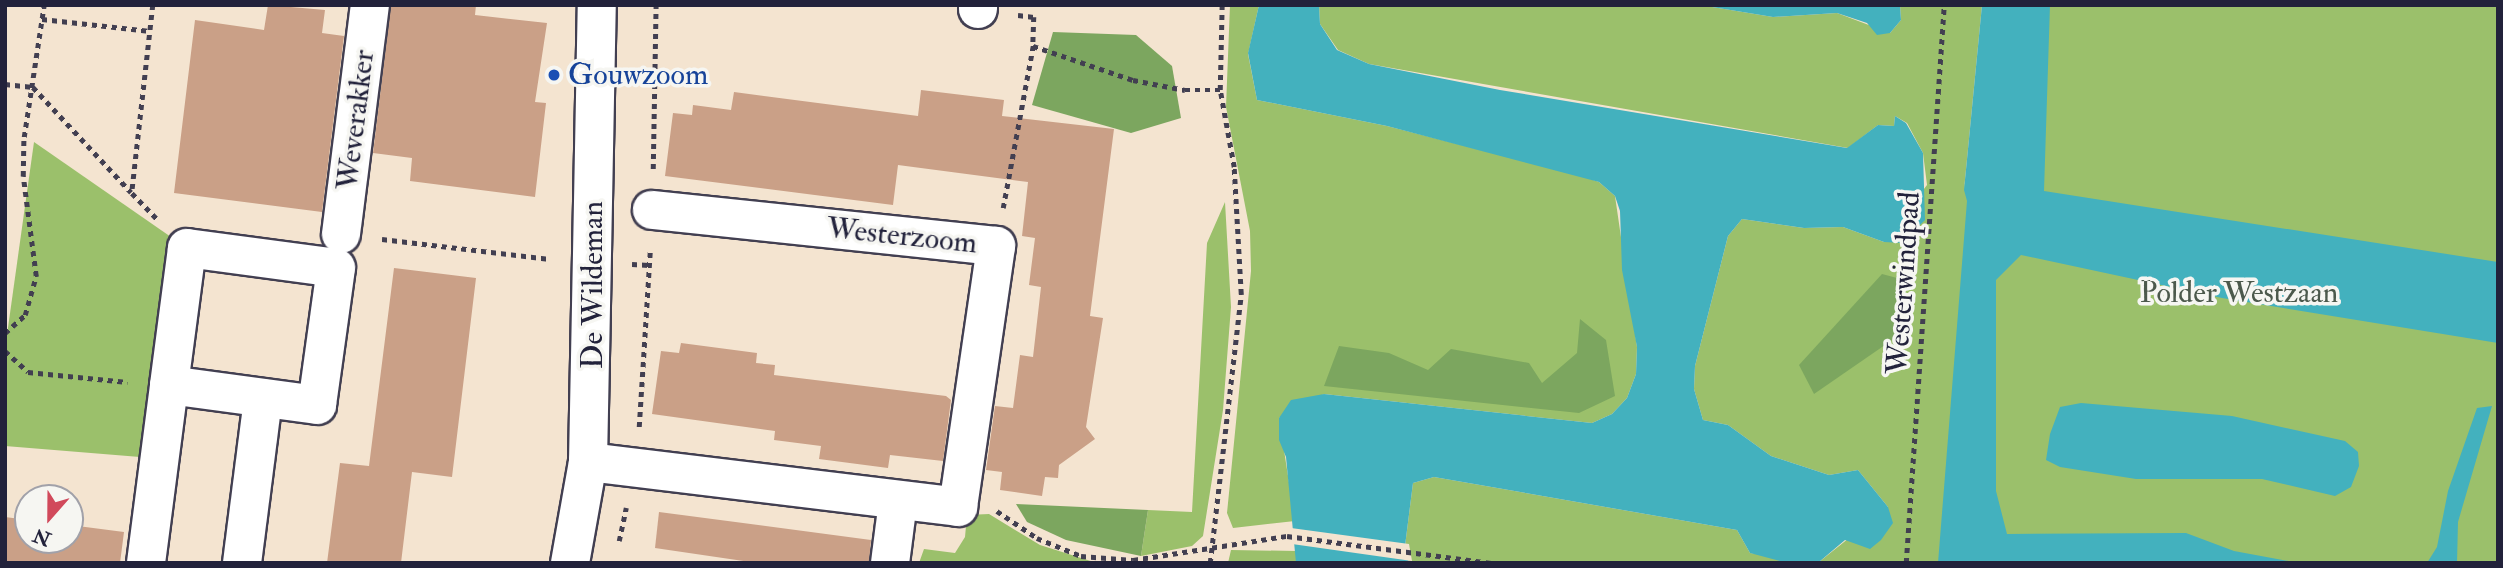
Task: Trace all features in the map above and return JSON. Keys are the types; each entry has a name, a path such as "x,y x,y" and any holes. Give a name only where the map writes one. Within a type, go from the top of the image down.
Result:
{"street":[{"name":"Weverakker","path":"341,234 370,5"},
{"name":"De Wildeman","path":"570,563 589,462 597,5"},
{"name":"Westerzoom","path":"652,209 996,246 958,507"},
{"path":"146,563 169,386 187,248 335,268 317,405 169,386"},
{"path":"242,563 263,398"},
{"path":"589,462 958,507"},
{"path":"890,563 898,501"}],"path":[{"path":"5,333 24,315 36,276 23,176 44,5"},
{"path":"132,193 153,5"},
{"path":"617,549 635,467 652,209 656,5"},
{"path":"1210,563 1241,295 1234,167 1220,90 1222,5"},
{"name":"Westerwindpad","path":"1906,563 1944,5"},
{"path":"42,19 150,31"},
{"path":"996,246 1033,46 1133,80 1185,90 1220,90"},
{"path":"5,84 33,87 187,248"},
{"path":"341,234 592,262 649,265"},
{"path":"5,351 27,372 169,386"},
{"path":"958,507 997,511 1037,538 1081,556 1133,560 1211,550 1287,536 1493,563"}],"green space":[{"path":"1230,5 1259,5 1248,54 1257,100 1387,126 1579,175 1599,182 1615,196 1637,347 1636,374 1627,398 1612,414 1592,423 1324,394 1279,418 1295,521 1233,528 1227,513 1251,271 1250,231 1226,107"},
{"name":"Polder Westzaan","path":"1319,5 1700,5 1773,17 1837,13 1890,33 1901,20 1900,5 1982,5 1964,190 1991,5 2498,5 2498,563 1409,563 1405,546 1413,483 1434,477 1737,530 1750,553 1819,562 1888,507 1858,470 1829,475 1771,456 1728,425 1703,420 1694,389 1695,366 1728,236 1742,219 1804,228 1843,227 1884,242 1927,185 1923,153 1907,123 1895,116 1894,126 1878,125 1848,148 1369,64 1338,50 1320,24"},
{"path":"1053,32 1136,35 1172,66 1181,118 1131,133 1032,105"},
{"path":"34,142 171,237 140,457 5,446 5,349"},
{"path":"1225,202 1231,307 1223,410 1203,536 1192,546 1141,556 1148,510 1192,512 1207,243"},
{"path":"1882,274 1897,278 1898,336 1814,394 1799,365"},
{"path":"1580,319 1606,340 1615,396 1579,413 1324,386 1339,346 1389,353 1428,370 1451,349 1529,363 1542,383 1577,353"},
{"path":"1016,504 1148,510 1141,556 1066,540 1027,522"},
{"path":"989,514 1040,545 1097,563 919,563 924,549 955,553 965,537 967,515"},
{"path":"1231,550 1296,551 1296,563 1228,563"}],"water":[{"path":"1259,5 1319,5 1320,24 1337,50 1369,64 1500,90 1847,148 1878,125 1894,126 1895,116 1906,123 1923,153 1925,220 1902,243 1884,242 1843,227 1804,228 1742,219 1728,236 1695,366 1694,389 1703,420 1728,425 1771,456 1829,475 1858,470 1888,507 1893,523 1881,540 1870,549 1845,540 1819,562 1780,561 1750,553 1737,530 1434,477 1413,483 1405,546 1409,563 1296,563 1286,457 1279,440 1279,418 1291,400 1324,394 1592,423 1612,414 1627,398 1636,374 1637,347 1622,270 1620,211 1615,196 1599,182 1387,126 1257,100 1248,53"},
{"path":"1700,5 1900,5 1901,20 1890,33 1877,35 1867,23 1837,13 1773,17"},
{"path":"1982,5 2050,5 2044,191 2498,262 2498,343 2222,298 2021,255 1996,280 1996,491 2007,534 2186,533 2234,551 2299,563 1938,563 1967,201 1964,190"},
{"path":"2081,403 2232,416 2345,441 2358,452 2359,466 2351,487 2335,496 2262,479 2136,479 2060,467 2046,460 2050,434 2060,407"},
{"path":"2492,406 2458,522 2457,563 2427,563 2437,547 2448,491 2477,408"}],"pier":[{"path":"1291,528 1409,544 1412,561 1292,544"}],"building":[{"path":"268,5 325,10 322,33 344,36 322,212 174,193 195,20 264,30"},
{"path":"391,5 476,5 475,15 547,23 535,102 546,103 535,197 410,181 412,158 373,153"},
{"path":"921,90 1004,100 1002,116 1114,129 1090,316 1103,318 1086,427 1095,439 1059,465 1058,478 1045,477 1042,496 1000,490 1002,472 986,470 995,406 1013,408 1020,355 1033,357 1041,287 1029,285 1035,238 1022,236 1028,182 898,165 893,205 665,176 673,113 692,115 693,105 731,110 734,92 918,116"},
{"path":"394,268 476,278 452,477 412,472 401,563 327,563 340,463 369,466"},
{"path":"681,343 757,353 756,363 775,365 774,375 946,396 951,400 943,461 890,455 888,468 819,459 821,446 774,440 775,431 652,414 661,351 679,353"},
{"path":"659,512 871,540 869,563 757,563 655,548"},
{"path":"5,517 14,518 14,554 84,554 84,527 124,532 120,563 5,563"}],"place":[{"name":"Gouwzoom","path":"554,75"}]}
